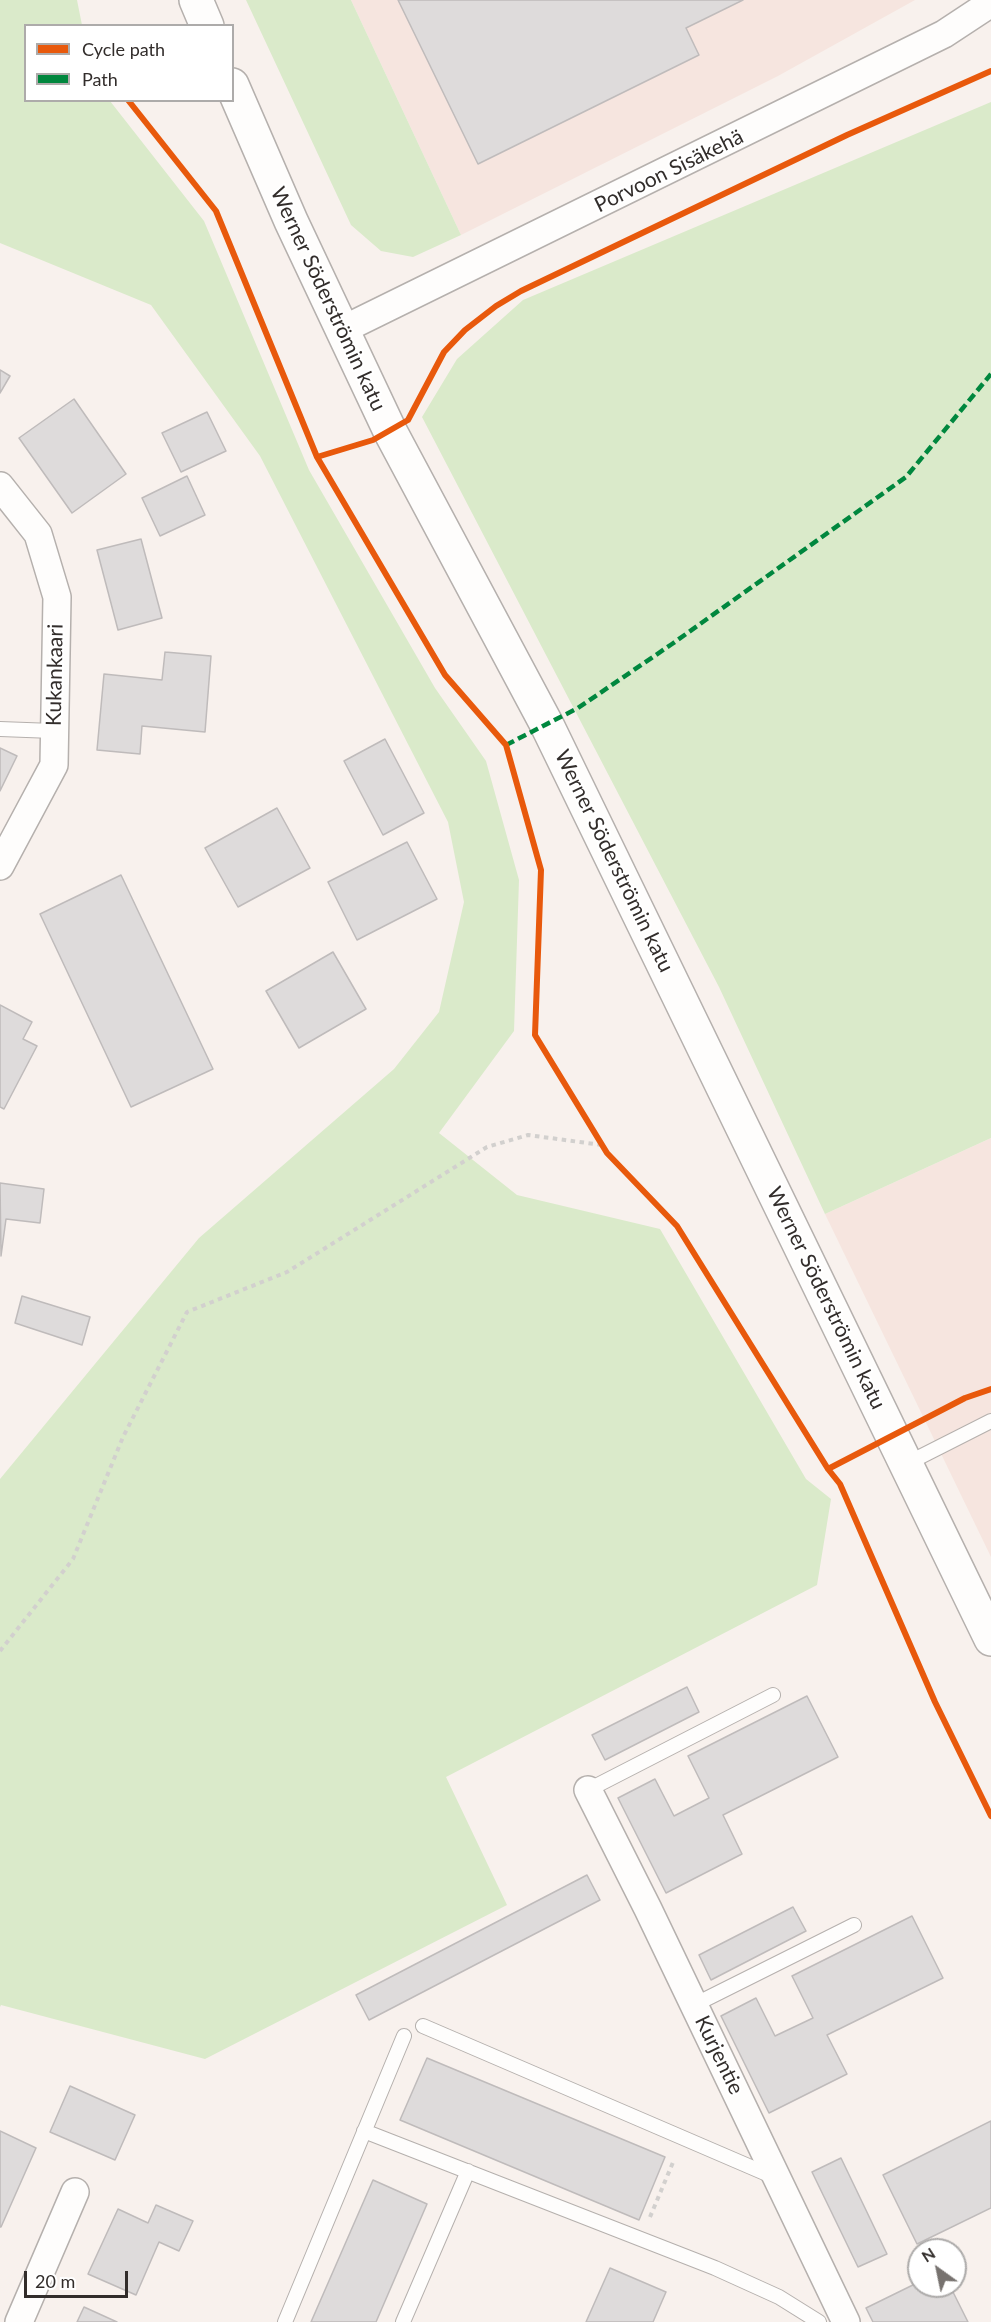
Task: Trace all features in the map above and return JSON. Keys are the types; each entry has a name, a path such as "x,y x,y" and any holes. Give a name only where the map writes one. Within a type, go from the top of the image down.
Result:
{"street":[{"path":"196,0 206,24"},
{"name":"Porvoon Sisäkehä","path":"342,330 944,34 978,6"},
{"name":"Werner Söderströmin katu","path":"234,90 291,221 390,431 548,725 991,1639"},
{"name":"Kukankaari","path":"0,486 38,534 57,597 54,765 0,866"},
{"name":"Kurjentie","path":"588,1790 846,2322"},
{"path":"19,2322 75,2192"}],"lane":[{"path":"0,729 53,731"},
{"path":"906,1464 991,1421"},
{"path":"588,1790 773,1695"},
{"path":"694,2005 854,1925"},
{"path":"423,2026 779,2180"},
{"path":"285,2322 404,2036"},
{"path":"364,2131 715,2268 779,2297 819,2322"},
{"path":"403,2322 468,2171"}],"path":[{"path":"596,1134 607,1153"},
{"path":"0,1651 73,1559 123,1437 187,1312 287,1272 487,1147 528,1135 602,1144"},
{"path":"641,2240 683,2137"}],"shaded area":[{"path":"351,0 915,0 778,76 461,235"},
{"path":"991,1138 991,1557 825,1214"}],"green space":[{"path":"0,0 77,0 82,24 24,24 24,102 111,102 204,221 309,470 435,688 486,761 519,880 514,1031 439,1133 517,1195 660,1229 806,1479 831,1499 817,1585 446,1777 507,1905 205,2059 1,2005 0,2007 0,1479 199,1238 394,1069 439,1012 464,902 448,822 260,456 151,305 0,243"},
{"path":"246,0 351,0 461,235 413,257 381,251 351,225"},
{"path":"991,102 991,1138 825,1214 719,987 422,417 457,359 523,300"}],"building":[{"path":"398,0 743,0 686,28 699,55 478,164"},
{"path":"0,370 10,376 0,393"},
{"path":"74,399 126,474 72,513 19,438"},
{"path":"207,412 226,451 181,472 162,433"},
{"path":"187,476 205,515 160,536 142,498"},
{"path":"141,539 162,618 118,630 97,550"},
{"path":"165,652 211,656 205,732 142,726 140,754 97,750 104,674 162,680"},
{"path":"385,739 424,813 383,835 344,761"},
{"path":"0,748 17,756 0,791"},
{"path":"277,808 310,868 238,907 205,848"},
{"path":"407,842 437,899 357,940 328,882"},
{"path":"121,875 213,1069 131,1107 40,914"},
{"path":"333,952 366,1009 299,1048 266,991"},
{"path":"0,1005 32,1022 23,1039 37,1046 4,1109 0,1107"},
{"path":"0,1183 44,1189 40,1223 6,1219 1,1256"},
{"path":"22,1296 90,1317 82,1345 15,1323"},
{"path":"687,1687 699,1712 605,1760 592,1735"},
{"path":"807,1696 838,1757 723,1815 742,1854 666,1893 618,1798 655,1779 674,1816 709,1798 688,1756"},
{"path":"587,1875 600,1900 369,2020 356,1995"},
{"path":"793,1907 806,1931 711,1980 699,1955"},
{"path":"912,1916 943,1978 827,2035 847,2074 769,2113 721,2016 756,1998 775,2036 813,2018 792,1976"},
{"path":"427,2058 665,2157 639,2220 400,2120"},
{"path":"70,2086 135,2115 115,2160 50,2132"},
{"path":"991,2121 991,2208 929,2238 914,2238 883,2175"},
{"path":"0,2131 36,2148 1,2227 0,2227"},
{"path":"841,2158 887,2254 858,2267 812,2172"},
{"path":"373,2180 427,2204 376,2322 311,2322"},
{"path":"156,2205 193,2221 179,2251 159,2242 136,2295 88,2274 118,2209 148,2223"},
{"path":"610,2268 666,2292 653,2322 586,2322"},
{"path":"907,2288 907,2298 956,2298 968,2322 873,2322 866,2308"},
{"path":"84,2307 117,2322 77,2322"}],"marked path":[{"path":"506,745 578,708 906,477 991,374"}],"cycle path":[{"path":"317,457 373,440 408,420 444,352 465,330 496,306 521,291 847,135 991,71"},
{"path":"130,102 216,211 317,457 445,675 506,745 541,870 535,1035 607,1153 677,1226 828,1469 840,1484 935,1702 991,1816"},
{"path":"828,1469 965,1398 991,1389"}]}
